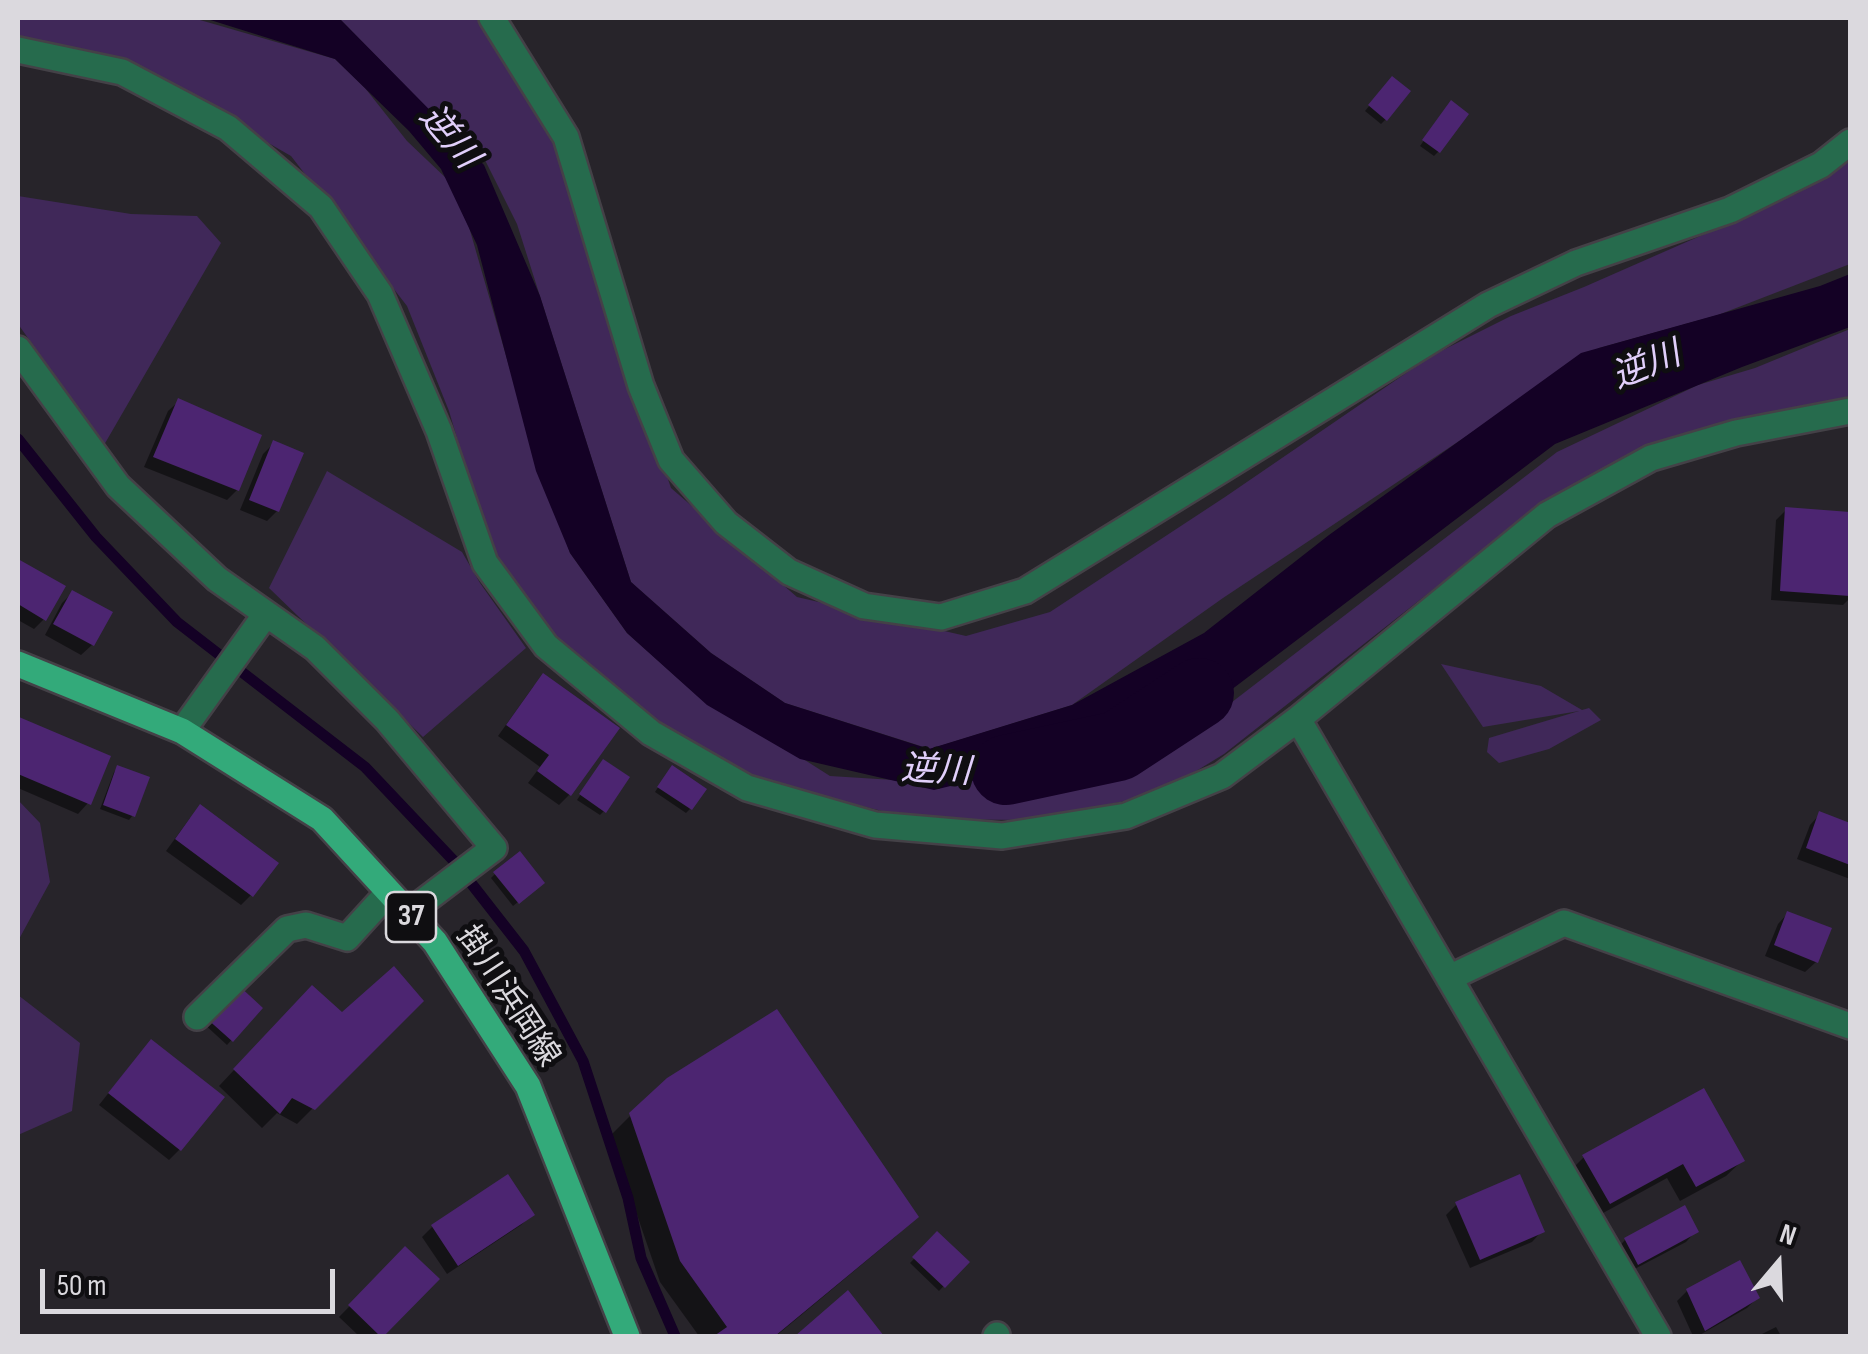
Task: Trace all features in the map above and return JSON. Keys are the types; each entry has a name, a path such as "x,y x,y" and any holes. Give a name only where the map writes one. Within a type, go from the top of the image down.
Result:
{"main road":[{"name":"掛川浜岡線","path":"18,664 182,731 322,819 435,942 528,1086 627,1336"}],"street":[{"path":"492,18 566,137 641,386 671,460 726,523 789,572 864,606 941,617 1025,590 1488,305 1576,264 1730,210 1821,165 1850,142"},
{"path":"18,50 122,72 228,128 321,208 380,294 439,431 485,563 546,646 650,733 747,788 875,826 1002,836 1126,816 1222,776 1546,515 1651,458 1736,433 1850,412"},
{"path":"18,349 118,486 217,579 315,648 387,720 494,848 407,914"},
{"path":"182,731 266,614"},
{"path":"1298,718 1658,1336"},
{"path":"197,1016 287,928 306,925 347,938 388,893"},
{"path":"1449,978 1564,923 1850,1026"}],"shaded area":[{"path":"18,18 193,18 335,59 365,88 407,141 447,179 469,227 570,553 627,633 682,682 830,776 958,784 1210,719 1557,452 1698,385 1755,368 1850,329 1850,396 1655,445 1524,518 1224,754 1157,795 1028,820 916,819 764,783 652,729 552,641 492,557 449,411 407,306 291,156 122,59 18,36"},
{"path":"339,18 485,18 556,149 671,488 797,597 966,636 1050,612 1431,356 1511,316 1798,193 1850,161 1850,264 1718,315 1599,348 1223,598 1072,705 930,749 785,703 711,653 631,582 517,224 483,156 434,115"},
{"path":"18,196 131,214 197,216 221,243 104,445 18,324"},
{"path":"327,471 462,552 526,648 423,737 269,588"},
{"path":"1441,664 1541,686 1582,710 1589,708 1601,720 1549,749 1499,763 1487,752 1489,738 1579,711 1483,727"},
{"path":"18,800 40,823 50,882 18,941"},
{"path":"18,995 80,1043 72,1111 18,1135"}],"water":[{"path":"204,18 339,18 484,165 540,296 631,582 711,653 785,703 929,749 1072,705 1204,633 1329,535 1581,353 1820,286 1850,274 1850,327 1555,444 1177,731 934,790 800,759 707,705 627,633 570,553 536,471 477,245 441,169 409,131 335,59"}],"building":[{"path":"1392,76 1411,91 1387,121 1368,105"},
{"path":"1451,100 1469,114 1440,153 1422,140"},
{"path":"178,398 262,435 239,491 153,457"},
{"path":"273,440 304,453 279,512 249,500"},
{"path":"1785,507 1850,512 1850,596 1780,591"},
{"path":"18,559 66,586 46,621 18,604"},
{"path":"72,590 113,612 94,646 53,624"},
{"path":"543,673 620,728 571,796 537,771 549,755 506,725"},
{"path":"19,717 111,756 91,805 18,774"},
{"path":"603,759 630,777 606,813 579,794"},
{"path":"117,765 150,777 135,817 103,805"},
{"path":"672,765 707,789 692,810 657,787"},
{"path":"200,804 279,863 253,897 175,839"},
{"path":"1819,811 1850,823 1850,865 1806,848"},
{"path":"520,851 545,883 519,904 493,872"},
{"path":"1787,911 1832,928 1818,963 1774,945"},
{"path":"394,966 424,1001 315,1110 292,1098 280,1114 233,1069 312,985 342,1012"},
{"path":"236,983 263,1008 233,1042 205,1017"},
{"path":"777,1009 919,1217 775,1336 714,1336 727,1327 680,1261 629,1113 667,1078"},
{"path":"151,1039 225,1097 181,1151 108,1093"},
{"path":"1704,1088 1745,1161 1696,1187 1683,1164 1610,1204 1582,1155"},
{"path":"508,1174 535,1215 458,1266 431,1225"},
{"path":"1520,1174 1545,1232 1480,1260 1455,1202"},
{"path":"1685,1205 1699,1232 1638,1265 1624,1238"},
{"path":"937,1231 970,1262 945,1288 912,1257"},
{"path":"405,1246 440,1279 380,1336 348,1305"},
{"path":"1740,1260 1760,1298 1705,1331 1686,1289"},
{"path":"848,1290 884,1336 795,1336"}],"waterway":[{"path":"18,439 96,537 177,622 365,767 453,860 524,951 583,1061 628,1198 641,1258 675,1336"},
{"name":"逆川","path":"1006,770 1118,746 1199,693"}]}
